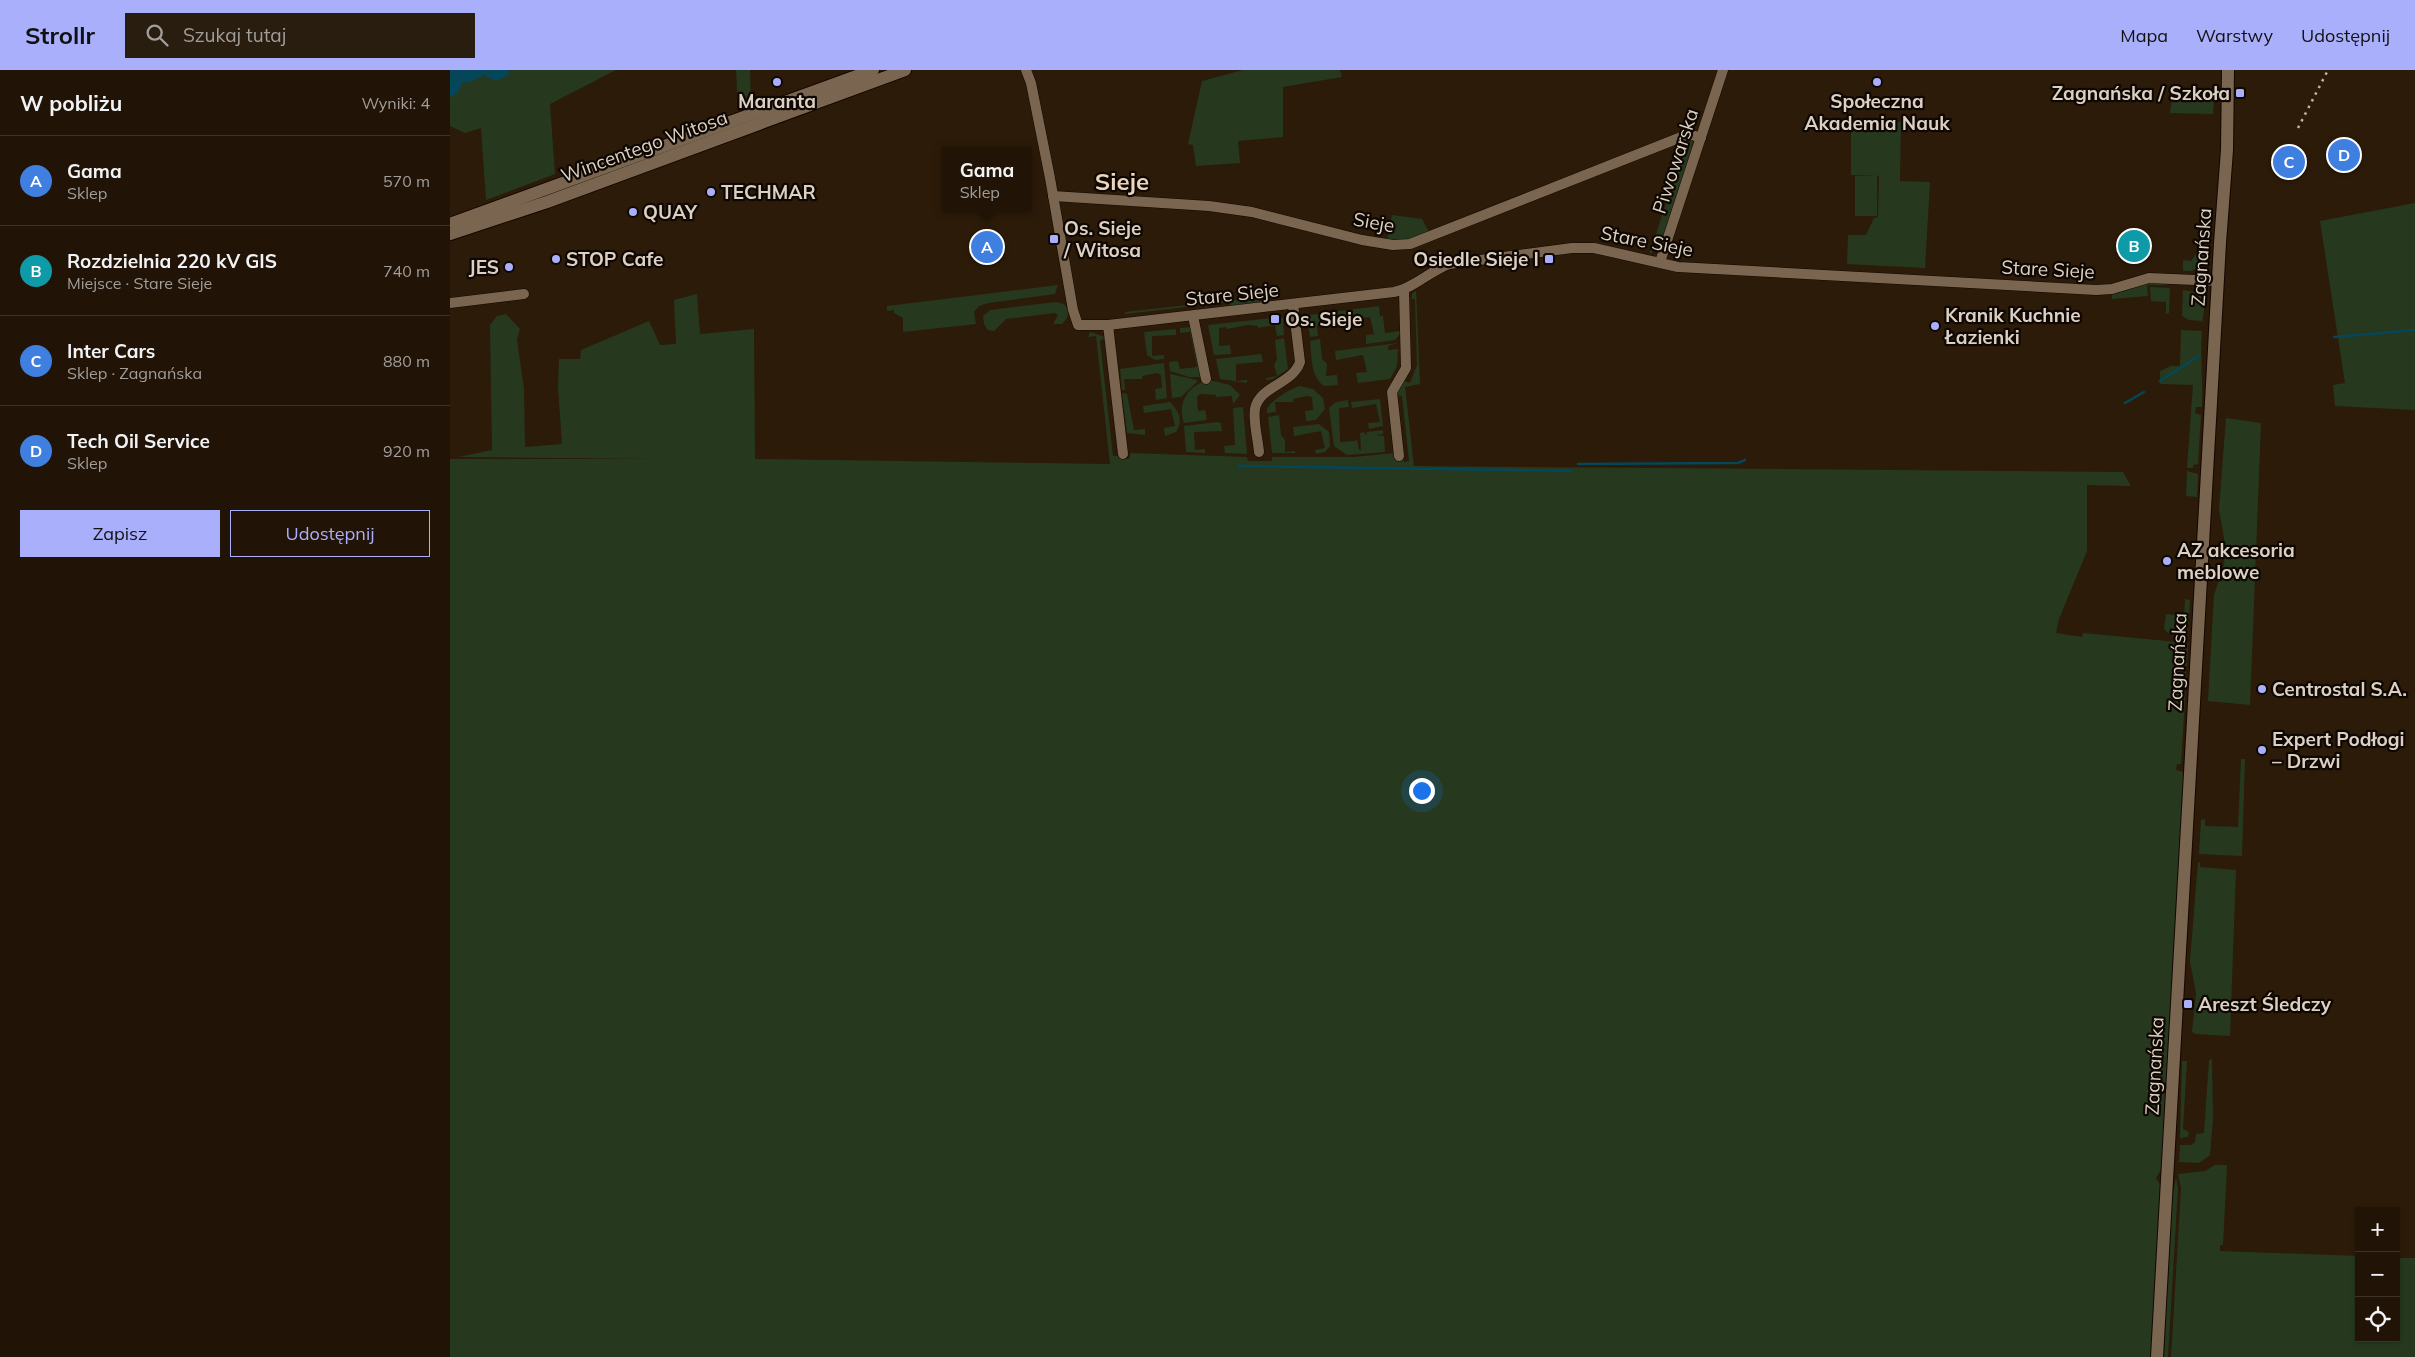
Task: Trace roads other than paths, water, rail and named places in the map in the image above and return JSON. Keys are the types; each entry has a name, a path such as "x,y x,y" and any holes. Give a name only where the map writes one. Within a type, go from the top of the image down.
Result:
{"street":[{"name":"Wincentego Witosa","path":"450,224 873,70"},
{"name":"Wincentego Witosa","path":"450,234 546,202 906,70"},
{"path":"1026,70 1031,83 1053,196"},
{"path":"1031,70 1031,83"},
{"name":"Piwowarska","path":"1660,262 1723,70"},
{"name":"Zagnańska","path":"2157,1357 2227,142 2228,70"},
{"name":"Sieje","path":"1053,196 1209,206 1262,214 1362,240 1393,245 1410,244 1690,134 1701,138"},
{"name":"Stare Sieje","path":"1053,196 1072,310 1078,326 1108,326 1404,290 1439,268 1449,264 1564,249 1603,249 1678,267 2096,290 2112,289 2149,278 2218,281"},
{"path":"1399,456 1392,392 1406,368 1404,290"},
{"path":"450,303 524,294"},
{"path":"1259,452 1255,413 1258,400 1292,374 1300,362 1294,304"},
{"path":"1193,316 1206,378"},
{"path":"1108,326 1123,454"}],"waterway":[{"path":"450,74 467,75 478,70"},
{"path":"490,70 496,73 502,70"},
{"path":"450,82 454,84 450,89"},
{"path":"2334,337 2415,330"},
{"path":"2160,381 2199,356"},
{"path":"2125,403 2144,392"},
{"path":"1578,464 1738,463 1745,460"},
{"path":"1239,466 1571,471"}],"railway":[{"path":"2298,128 2328,70"}],"place":[{"name":"Maranta","path":"777,82"},
{"name":"Społeczna Akademia Nauk","path":"1877,82"},
{"name":"Zagnańska / Szkoła","path":"2240,93"},
{"name":"Tech Oil Service","path":"2344,155"},
{"name":"Inter Cars","path":"2289,162"},
{"name":"TECHMAR","path":"711,192"},
{"name":"QUAY","path":"633,212"},
{"name":"Os. Sieje / Witosa","path":"1054,239"},
{"name":"Rozdzielnia 220 kV GIS","path":"2134,246"},
{"name":"Gama","path":"987,247"},
{"name":"STOP Cafe","path":"556,259"},
{"name":"Osiedle Sieje I","path":"1549,259"},
{"name":"JES","path":"509,267"},
{"name":"Os. Sieje","path":"1275,319"},
{"name":"Kranik Kuchnie Łazienki","path":"1935,326"},
{"name":"AZ akcesoria meblowe","path":"2167,561"},
{"name":"Centrostal S.A.","path":"2262,689"},
{"name":"Expert Podłogi – Drzwi","path":"2262,750"},
{"name":"Areszt Śledczy","path":"2188,1004"}],"district":[{"name":"Sieje","path":"1122,182"}]}
